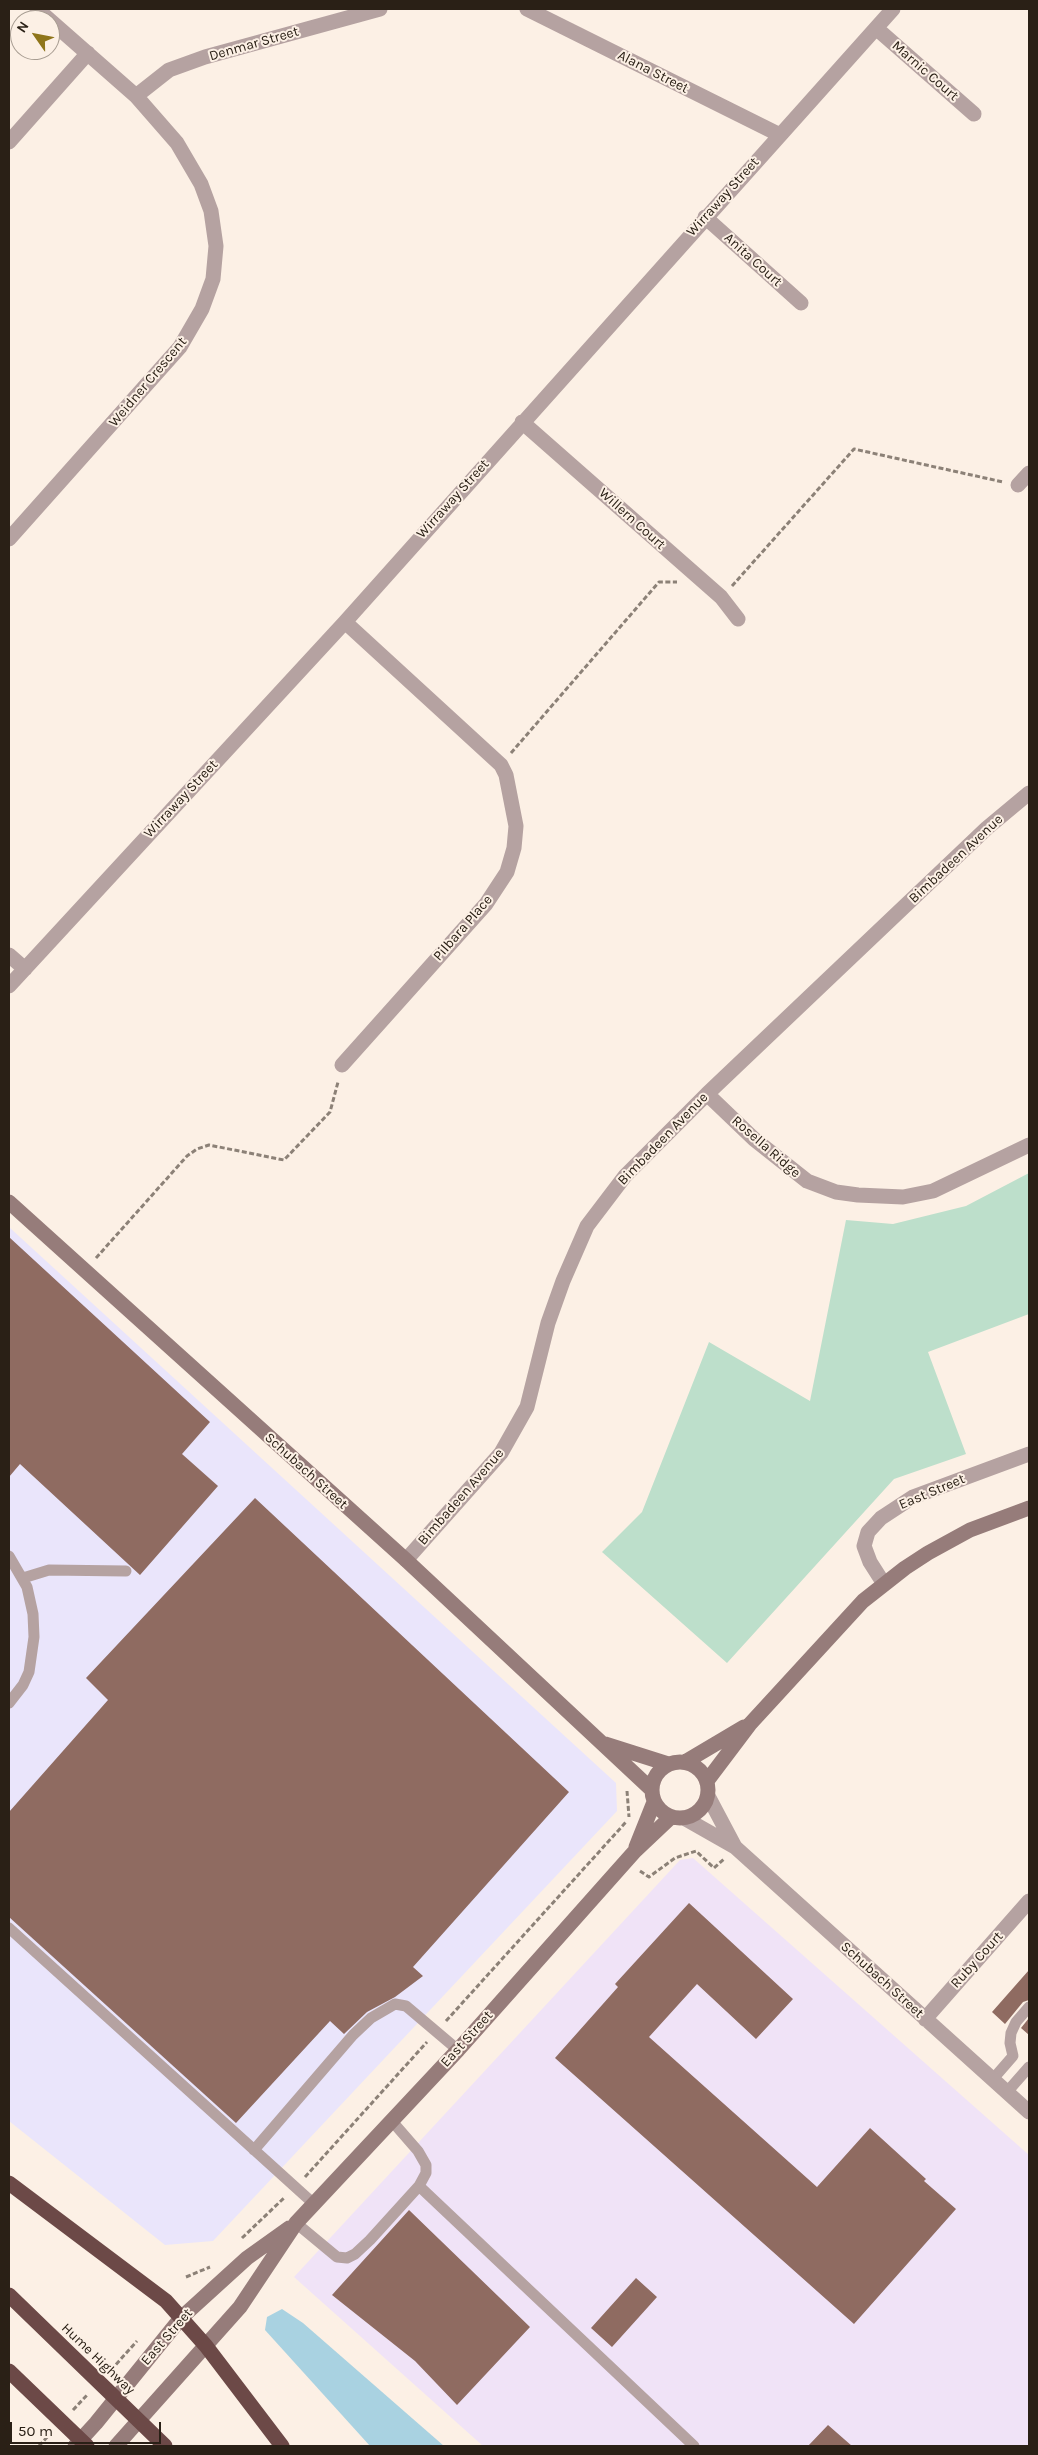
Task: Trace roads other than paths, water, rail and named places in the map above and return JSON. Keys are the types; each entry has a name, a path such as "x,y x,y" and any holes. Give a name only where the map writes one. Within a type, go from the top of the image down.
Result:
{"highway":[{"path":"9,2183 166,2301 206,2346 282,2446"},
{"name":"Hume Highway","path":"9,2295 166,2446"},
{"path":"9,2371 87,2446"}],"main road":[{"name":"Schubach Street","path":"9,1202 406,1560 602,1743 653,1796"},
{"path":"707,1781 750,1724 844,1621 884,1584 928,1553 970,1530 1029,1508"},
{"path":"685,1762 699,1768 707,1781 708,1796 699,1811 677,1818 661,1811 653,1796 656,1775 668,1764 685,1762 750,1724"},
{"name":"Schubach Street","path":"602,1743 668,1764"},
{"name":"East Street","path":"630,1856 653,1796"},
{"name":"East Street","path":"116,2446 240,2307 296,2223 458,2050 630,1856 677,1818"},
{"name":"East Street","path":"75,2446 96,2423 181,2318 247,2258 296,2223"}],"street":[{"name":"Weidner Crescent","path":"9,540 180,347 202,309 213,278 216,246 211,212 202,184 178,143 136,96 38,9"},
{"name":"Denmar Street","path":"136,96 169,70 205,57 380,9"},
{"name":"Alana Street","path":"527,9 778,134"},
{"name":"Wirraway Street","path":"9,986 345,622 778,134 893,9"},
{"name":"Marnic Court","path":"876,28 974,114"},
{"path":"9,142 88,53"},
{"name":"Anita Court","path":"705,217 801,303"},
{"name":"Willern Court","path":"522,422 721,597 738,619"},
{"path":"1018,485 1029,473"},
{"name":"Pilbara Place","path":"342,1065 486,904 507,872 514,848 516,826 506,774 501,765 345,622"},
{"name":"Bimbadeen Avenue","path":"406,1560 501,1454 527,1407 548,1323 587,1226 624,1176 707,1094 987,828 1029,793"},
{"path":"9,955 24,969"},
{"name":"Rosella Ridge","path":"707,1094 754,1139 807,1181 836,1192 902,1197 933,1191 1029,1145"},
{"name":"East Street","path":"884,1584 870,1562 864,1546 868,1532 881,1518 913,1497 1029,1454"},
{"name":"Schubach Street","path":"708,1796 735,1847"},
{"name":"Schubach Street","path":"677,1818 735,1847 1029,2112"},
{"name":"Ruby Court","path":"925,2018 1029,1901"}],"lane":[{"path":"9,1556 28,1587 33,1614 34,1637 29,1672 23,1685 9,1703"},
{"path":"23,1578 49,1570 126,1572"},
{"path":"9,1928 314,2204"},
{"path":"254,2150 354,2035 371,2018 395,2004 406,2006 458,2050"},
{"path":"992,2079 1012,2056 1011,2033 1016,2022 1029,2007"},
{"path":"1007,2092 1029,2067"},
{"path":"296,2223 331,2254 347,2258 355,2254 419,2186 426,2173 426,2165 418,2151 391,2120"},
{"path":"419,2186 694,2446"}],"water":[{"path":"282,2309 303,2323 444,2446 370,2446 265,2330 267,2317"}]}
